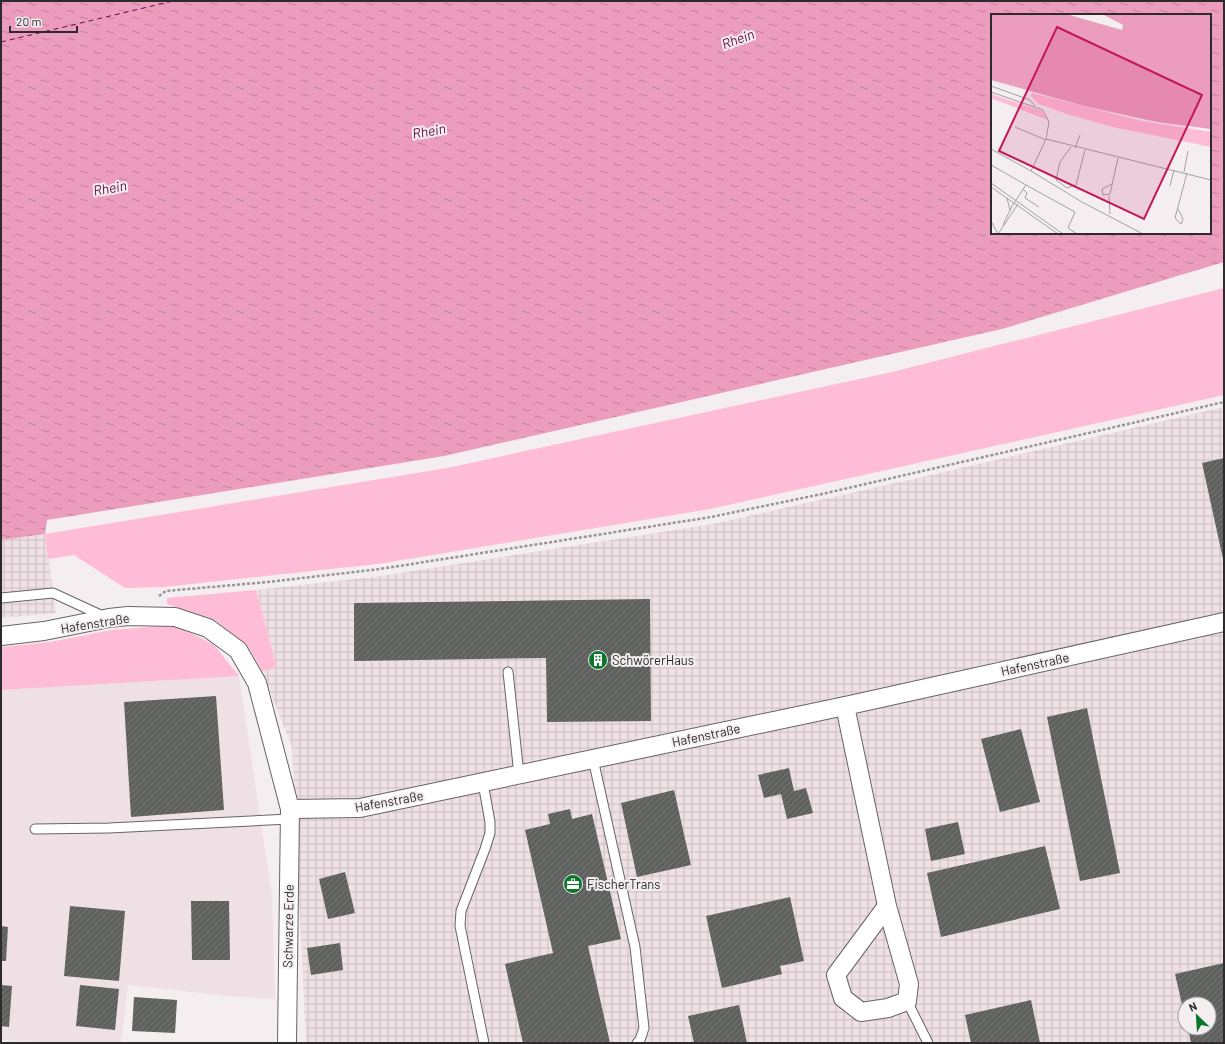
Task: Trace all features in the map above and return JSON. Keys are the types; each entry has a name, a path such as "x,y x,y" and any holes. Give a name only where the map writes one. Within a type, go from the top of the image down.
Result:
{"street":[{"name":"Hafenstraße","path":"1,636 44,631 109,618 128,616 175,617 208,628 238,650 257,682 290,814 360,808 845,706 1224,622"},
{"path":"845,706 887,906 909,984 907,1001 888,1008 861,1012 843,998 836,975 887,906"},
{"name":"Schwarze Erde","path":"287,1043 290,814"}],"lane":[{"path":"1,598 53,593 109,618"},
{"path":"508,672 519,775"},
{"path":"593,759 635,947 644,1028 640,1040 637,1043"},
{"path":"483,782 490,822 490,833 461,911 460,926 484,1043"},
{"path":"35,829 109,828 290,814"},
{"path":"907,1001 928,1043"}],"path":[{"path":"128,616 166,591 268,582 380,569 712,517 822,494 1224,402"}],"shaded area":[{"path":"1224,288 1224,395 710,509 378,564 164,587 125,588 74,555 48,559 45,534 447,468 892,372"},
{"path":"1224,407 1224,1043 306,1043 292,747 262,671 277,668 256,590 381,576 713,524"},
{"path":"45,534 56,613 1,618 1,540"},
{"path":"256,590 277,668 262,671 247,645 213,619 167,604 167,598"},
{"path":"172,625 214,645 239,676 1,690 1,647 50,642 112,630"},
{"path":"239,676 272,896 275,999 228,996 128,985 121,1043 56,1043 1,1040 1,690"}],"water":[{"name":"Rhein","path":"1,1 1224,1 1224,262 1002,329 444,456 47,520 45,534 1,540"}],"building":[{"path":"1224,458 1224,559 1223,559 1202,463"},
{"name":"SchwörerHaus","path":"650,599 651,721 547,722 546,658 354,661 354,603"},
{"path":"216,696 224,810 131,817 124,702"},
{"path":"1087,708 1120,873 1080,881 1047,717"},
{"path":"1021,729 1040,802 1000,812 981,739"},
{"path":"789,768 794,791 806,788 813,813 787,819 781,794 764,798 758,775"},
{"path":"674,790 691,865 637,877 621,803"},
{"name":"FischerTrans","path":"570,809 572,819 592,814 621,939 588,946 610,1043 523,1043 505,964 553,953 525,830 550,824 548,814"},
{"path":"958,822 965,854 931,861 925,829"},
{"path":"1045,846 1060,909 941,937 927,873"},
{"path":"345,872 355,913 328,919 319,879"},
{"path":"790,897 804,961 780,966 782,974 722,988 706,916"},
{"path":"191,901 229,901 230,960 192,960"},
{"path":"70,906 125,911 119,981 64,976"},
{"path":"1,926 8,927 6,961 1,961"},
{"path":"340,943 343,970 311,975 307,948"},
{"path":"1224,963 1224,1043 1191,1043 1190,1036 1217,1036 1217,996 1180,996 1175,974"},
{"path":"1,985 12,986 9,1027 1,1026"},
{"path":"80,985 119,989 115,1030 76,1026"},
{"path":"134,997 177,1000 175,1033 132,1031"},
{"path":"1031,1000 1040,1043 971,1043 965,1015"},
{"path":"739,1005 747,1043 694,1043 688,1016"}],"ferry route":[{"path":"1,42 173,1"}],"place":[{"name":"SchwörerHaus","path":"598,660"},
{"name":"FischerTrans","path":"573,884"}]}
